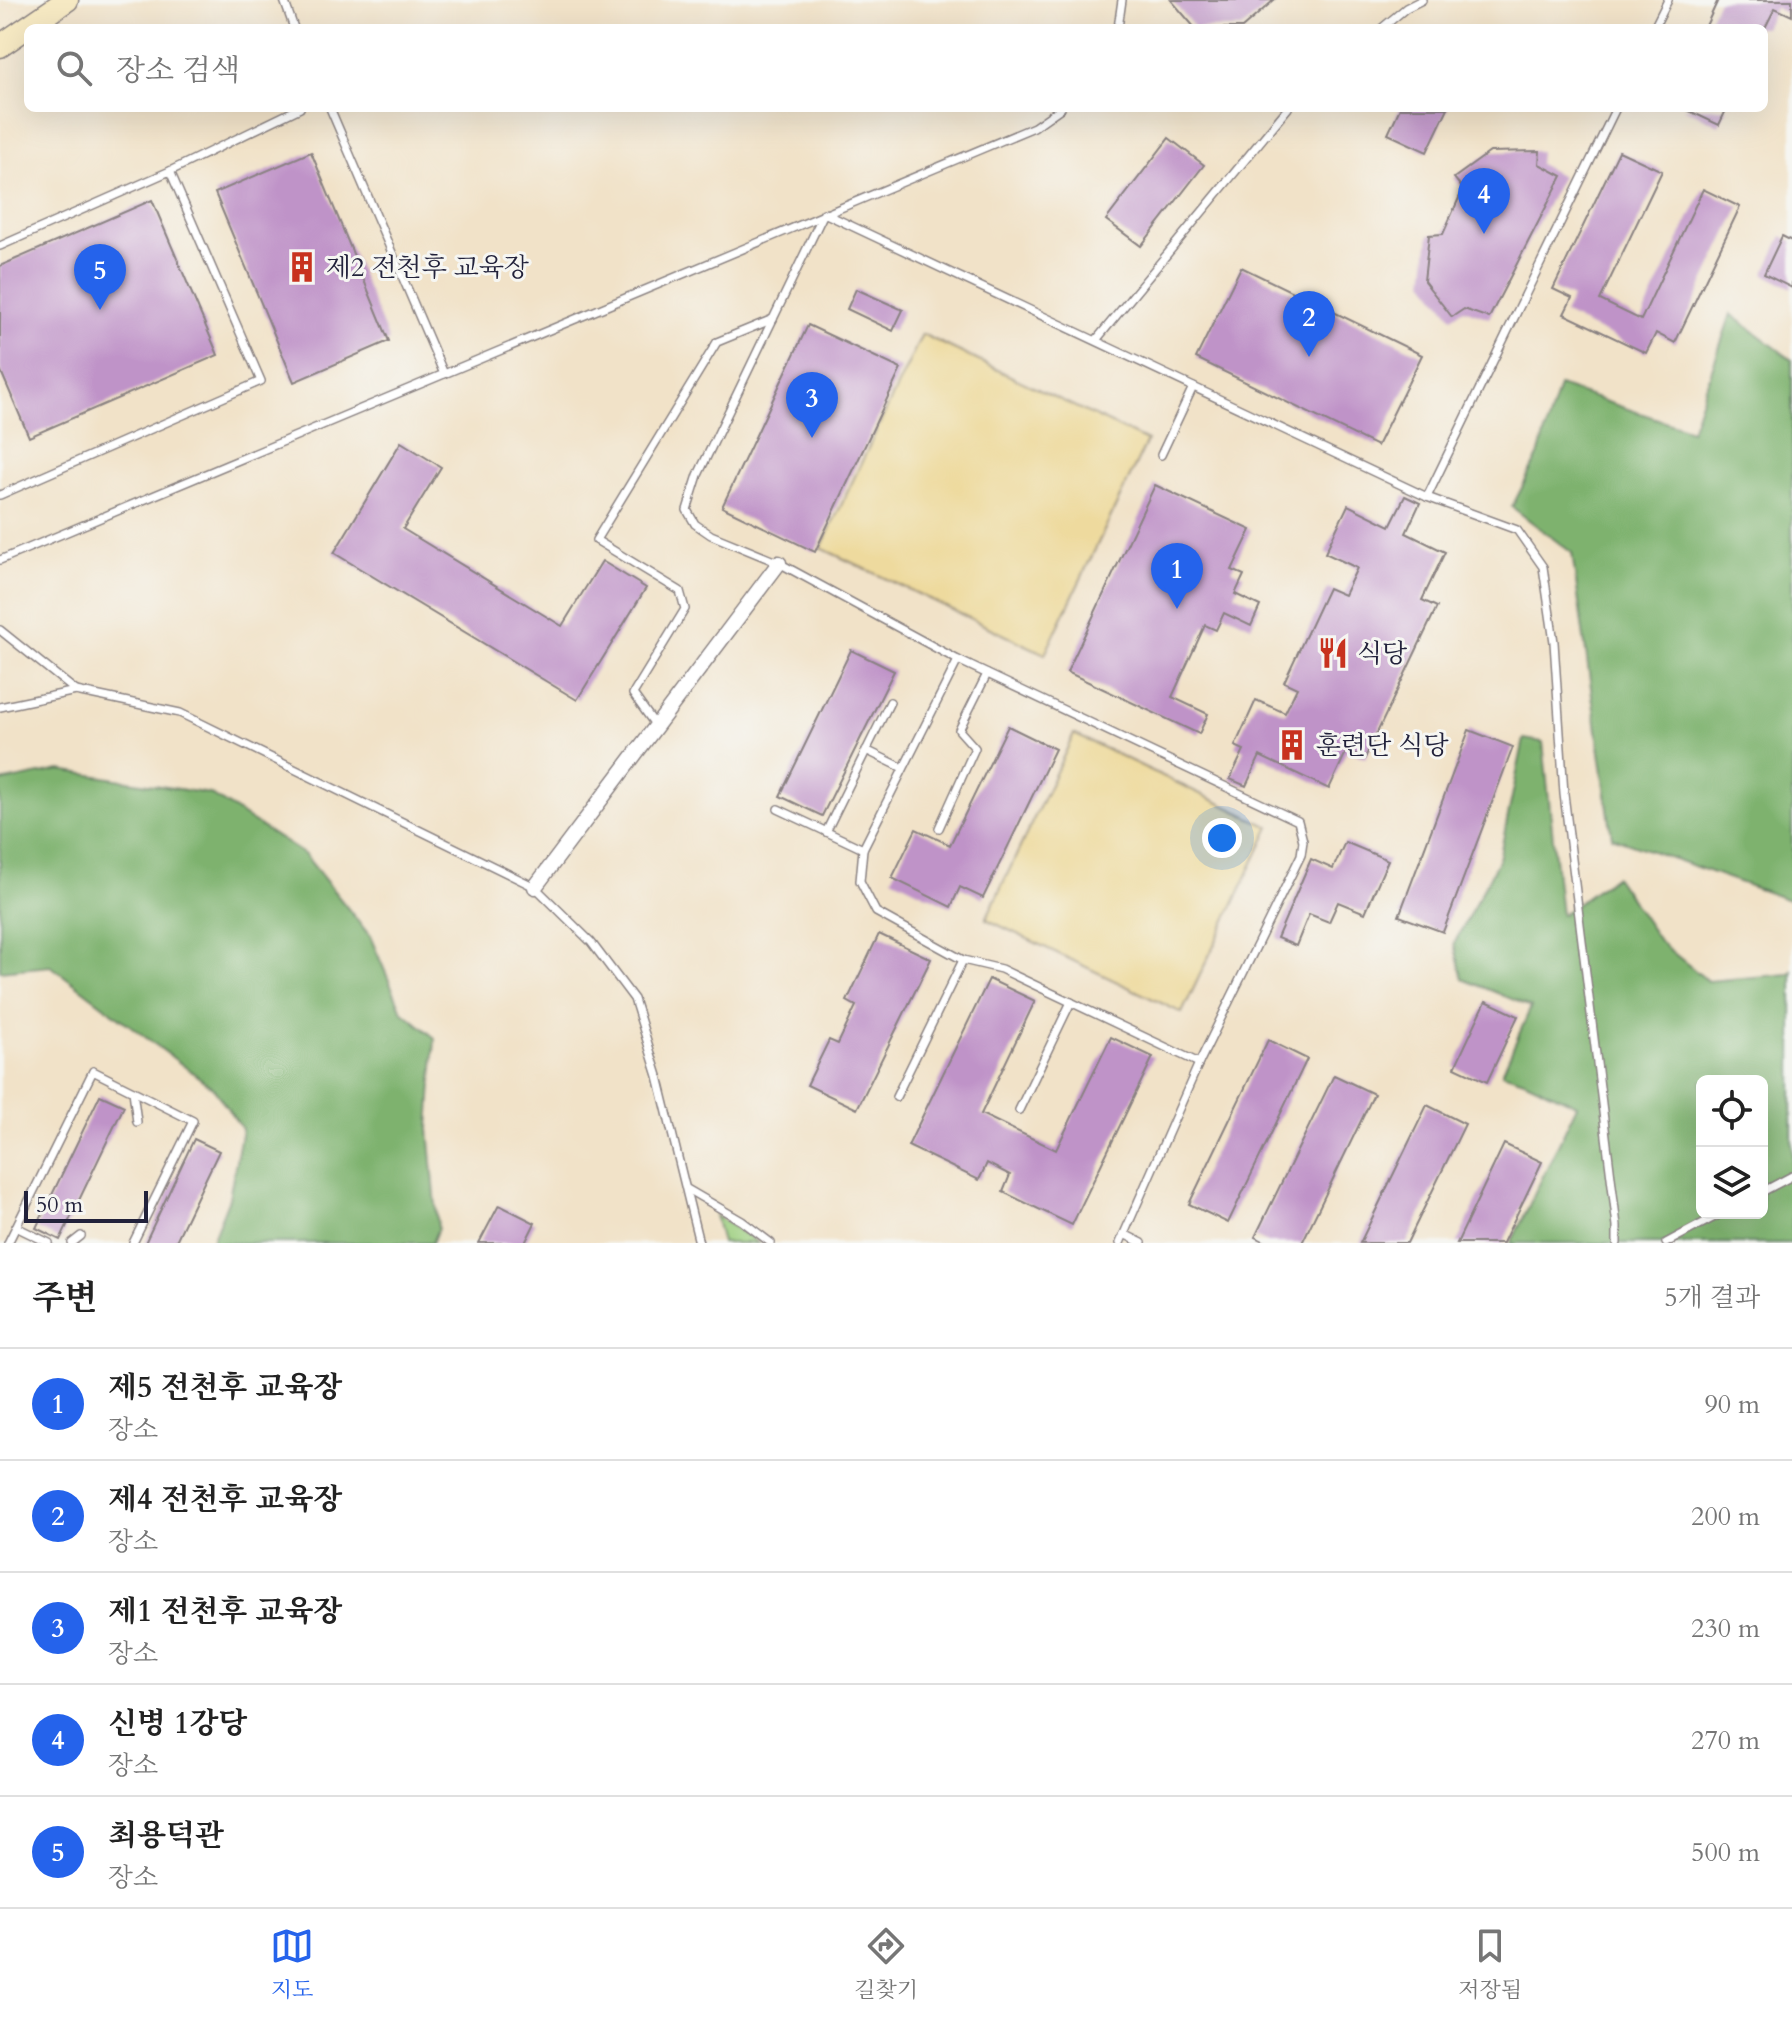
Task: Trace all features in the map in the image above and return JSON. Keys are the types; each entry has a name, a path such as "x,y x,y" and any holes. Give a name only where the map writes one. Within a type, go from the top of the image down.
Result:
{"main road":[{"path":"32,24 67,0"},
{"path":"0,46 24,30"}],"street":[{"path":"535,887 779,563"}],"lane":[{"path":"284,0 293,24"},
{"path":"1119,24 1122,0"},
{"path":"1387,24 1406,8 1422,0"},
{"path":"1656,24 1668,0"},
{"path":"0,246 170,171 292,112"},
{"path":"332,112 444,374"},
{"path":"0,560 1034,127 1055,112"},
{"path":"1097,339 1285,112"},
{"path":"1427,497 1614,112"},
{"path":"0,495 261,381 170,171"},
{"path":"824,213 698,475 687,510 695,524 711,535 779,563 958,660 1298,821 1303,841 1301,855 1199,1063 1120,1243"},
{"path":"824,213 1427,497 1517,530 1543,567 1554,642 1564,794 1617,1243"},
{"path":"656,726 633,694 685,609 680,591 596,540 717,342 773,319"},
{"path":"1161,455 1193,387"},
{"path":"0,630 76,691"},
{"path":"958,660 863,849 860,881 876,912 963,960 1001,969 1199,1063"},
{"path":"939,828 975,748 959,730 987,674"},
{"path":"0,707 76,691 180,713 535,887 591,942 634,999 658,1076 699,1243"},
{"path":"826,832 890,702"},
{"path":"866,750 903,768"},
{"path":"778,809 863,849"},
{"path":"896,1097 963,960"},
{"path":"1019,1110 1071,1002"},
{"path":"8,1243 93,1071 193,1121 133,1243"},
{"path":"133,1091 137,1122"},
{"path":"1768,1189 1792,1176"},
{"path":"687,1189 742,1221 771,1243"},
{"path":"1666,1243 1711,1219"},
{"path":"16,1227 49,1243"},
{"path":"1124,1234 1142,1243"},
{"path":"72,1243 81,1236"}],"green space":[{"path":"1731,314 1792,360 1792,901 1612,837 1572,553 1512,507 1538,456 1559,386 1691,430"},
{"path":"1524,739 1543,742 1561,915 1615,876 1660,942 1708,981 1789,974 1792,971 1792,1243 1511,1243 1577,1105 1502,1073 1531,1007 1463,979 1454,944 1499,859"},
{"path":"60,770 210,794 305,855 370,936 402,1011 435,1038 429,1129 438,1228 432,1243 211,1243 229,1198 242,1129 213,1088 51,966 0,971 0,782"},
{"path":"715,1215 758,1243 722,1243"}],"sand":[{"path":"922,334 1147,441 1045,654 821,548"},
{"path":"1074,734 1270,827 1182,1013 986,919"}],"building":[{"path":"1171,0 1274,0 1247,24 1192,24"},
{"path":"1718,0 1792,0 1792,16 1775,8 1767,24 1707,24"},
{"path":"1398,112 1446,112 1427,152 1388,134"},
{"path":"1691,112 1725,112 1719,125"},
{"path":"1169,138 1204,165 1141,246 1106,220"},
{"path":"1540,151 1539,164 1562,176 1489,318 1464,309 1452,317 1424,281 1429,235 1443,234 1463,189 1454,178 1490,152"},
{"path":"1619,151 1662,171 1600,300 1641,320 1703,189 1740,207 1675,343 1656,333 1646,353 1564,314 1572,298 1553,289"},
{"name":"제2 전천후 교육장","path":"311,152 389,341 294,382 215,193"},
{"path":"152,200 218,355 29,437 0,369 0,266"},
{"path":"1782,236 1792,241 1792,288 1764,274"},
{"path":"1241,267 1422,355 1377,446 1196,358"},
{"path":"856,289 903,310 893,331 847,309"},
{"path":"808,325 901,369 815,552 722,507"},
{"path":"401,442 441,467 403,529 562,626 602,561 646,588 577,700 334,553"},
{"path":"1155,485 1251,530 1232,570 1244,575 1235,594 1260,606 1251,626 1224,613 1216,630 1205,625 1172,697 1208,714 1199,734 1067,672"},
{"path":"1405,496 1420,503 1406,533 1445,552 1422,600 1437,607 1365,758 1347,750 1329,789 1260,756 1246,786 1230,779 1244,750 1235,746 1256,700 1285,713 1297,688 1284,682 1328,588 1344,595 1357,568 1325,553 1348,505 1390,526"},
{"path":"851,650 894,671 822,816 780,796"},
{"path":"1008,726 1055,749 983,898 960,887 951,907 892,878 916,829 950,845"},
{"path":"1469,730 1513,747 1443,932 1399,916"},
{"path":"1345,842 1388,860 1365,913 1338,902 1329,922 1309,914 1296,946 1277,938 1311,859 1333,869"},
{"path":"879,934 931,959 857,1109 807,1085 829,1040 838,1044 856,1006 847,1001"},
{"path":"989,979 1035,1001 981,1114 1056,1150 1111,1037 1153,1057 1072,1225 1003,1192 1010,1175 987,1163 979,1180 908,1146"},
{"path":"1486,1001 1518,1016 1487,1082 1455,1067"},
{"path":"1268,1040 1307,1059 1228,1223 1189,1204"},
{"path":"1334,1075 1374,1094 1302,1243 1267,1243 1255,1237"},
{"path":"100,1095 124,1106 60,1240 36,1228"},
{"path":"1427,1105 1465,1124 1407,1243 1360,1243"},
{"path":"194,1139 219,1151 175,1243 145,1243"},
{"path":"1504,1144 1542,1162 1503,1243 1457,1243"},
{"path":"499,1205 535,1223 525,1243 479,1243"}],"place":[{"name":"신병 1강당","path":"1484,234"},
{"name":"제2 전천후 교육장","path":"302,267"},
{"name":"최용덕관","path":"100,310"},
{"name":"제4 전천후 교육장","path":"1309,357"},
{"name":"제1 전천후 교육장","path":"812,438"},
{"name":"제5 전천후 교육장","path":"1177,609"},
{"name":"식당","path":"1333,653"},
{"name":"훈련단 식당","path":"1292,745"}]}
